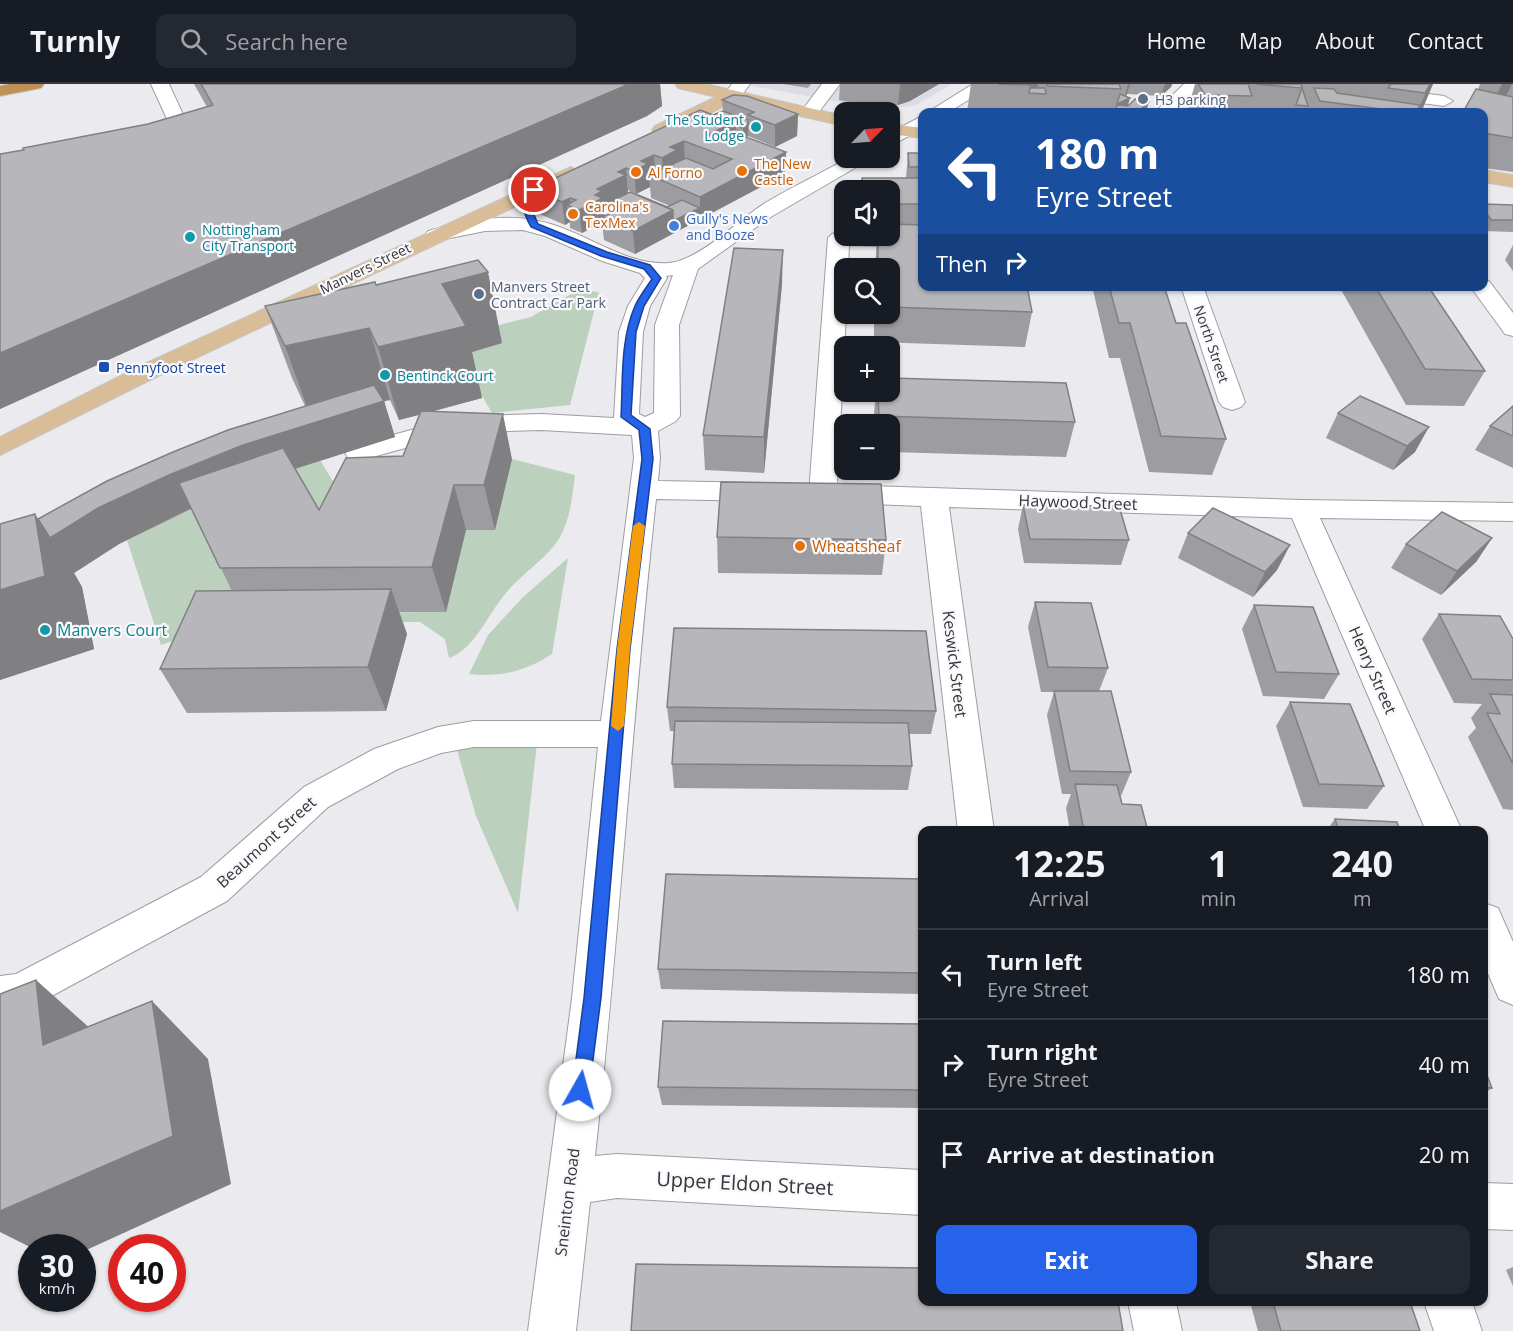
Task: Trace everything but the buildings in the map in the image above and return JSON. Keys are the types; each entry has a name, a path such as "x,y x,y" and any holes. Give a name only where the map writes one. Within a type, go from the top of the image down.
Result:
{"highway":[{"path":"0,91 35,84"}],"main road":[{"path":"684,84 737,90 834,119"},
{"path":"648,137 737,90"},
{"name":"Manvers Street","path":"0,447 147,372 586,166"},
{"path":"1488,177 1513,181"}],"street":[{"path":"160,84 188,145"},
{"path":"809,113 831,84"},
{"path":"944,108 985,84"},
{"path":"1168,108 1194,84"},
{"path":"1308,86 1442,107 1456,84"},
{"path":"358,453 444,430 478,424 550,421 645,429 667,416 668,325 672,305 688,266 764,213 844,168"},
{"path":"534,190 527,201 526,209 534,225"},
{"path":"435,235 468,227 504,224 534,225 604,254 647,267 688,266"},
{"path":"804,493 839,238 918,241"},
{"path":"645,429 626,417 631,332 639,306 656,278 647,267"},
{"name":"North Street","path":"1194,291 1232,402"},
{"path":"1485,291 1513,329"},
{"name":"Sneinton Road","path":"552,1331 568,1182 592,998 624,649 647,459 645,429"},
{"name":"Haywood Street","path":"644,490 1513,512"},
{"name":"Keswick Street","path":"934,498 975,826"},
{"name":"Henry Street","path":"1302,508 1442,826"},
{"name":"Beaumont Street","path":"0,995 21,992 213,889 316,797 386,759 438,740 474,734 617,734"},
{"path":"1488,929 1513,986"},
{"name":"Upper Eldon Street","path":"568,1182 617,1176 918,1192"},
{"path":"1488,1206 1513,1207"},
{"path":"1153,1306 1158,1331"},
{"path":"1449,1306 1458,1331"}],"shaded area":[{"path":"743,84 952,84 916,105 900,108 900,102 838,102"}],"green space":[{"path":"578,290 599,292 570,405 492,413 459,356 491,327 531,317"},
{"path":"512,459 575,475 569,514 555,545 512,586 466,647 449,658 445,639 420,622 229,622 161,645 127,540 270,477 320,460 345,501 243,613 446,612 466,530 495,530"},
{"path":"568,558 552,654 532,665 512,672 491,675 469,674 488,635 523,597"},
{"path":"455,743 537,743 518,913 476,816"}],"slow traffic":[{"path":"618,726 624,649 639,526"}],"place":[{"name":"H3 parking","path":"1143,99"},
{"name":"The Student Lodge","path":"756,127"},
{"name":"The New Castle","path":"742,171"},
{"name":"Al Forno","path":"636,172"},
{"name":"Carolina's TexMex","path":"573,214"},
{"name":"Gully's News and Booze","path":"674,226"},
{"name":"Nottingham City Transport","path":"190,237"},
{"name":"Manvers Street Contract Car Park","path":"479,294"},
{"name":"Pennyfoot Street","path":"104,367"},
{"name":"Bentinck Court","path":"385,375"},
{"name":"Wheatsheaf","path":"800,546"},
{"name":"Manvers Court","path":"45,630"}],"route":[{"path":"534,190 527,201 526,209 534,225 604,254 647,267 656,276 639,306 631,332 626,417 645,429 647,459 624,649 592,998 580,1090"}]}
